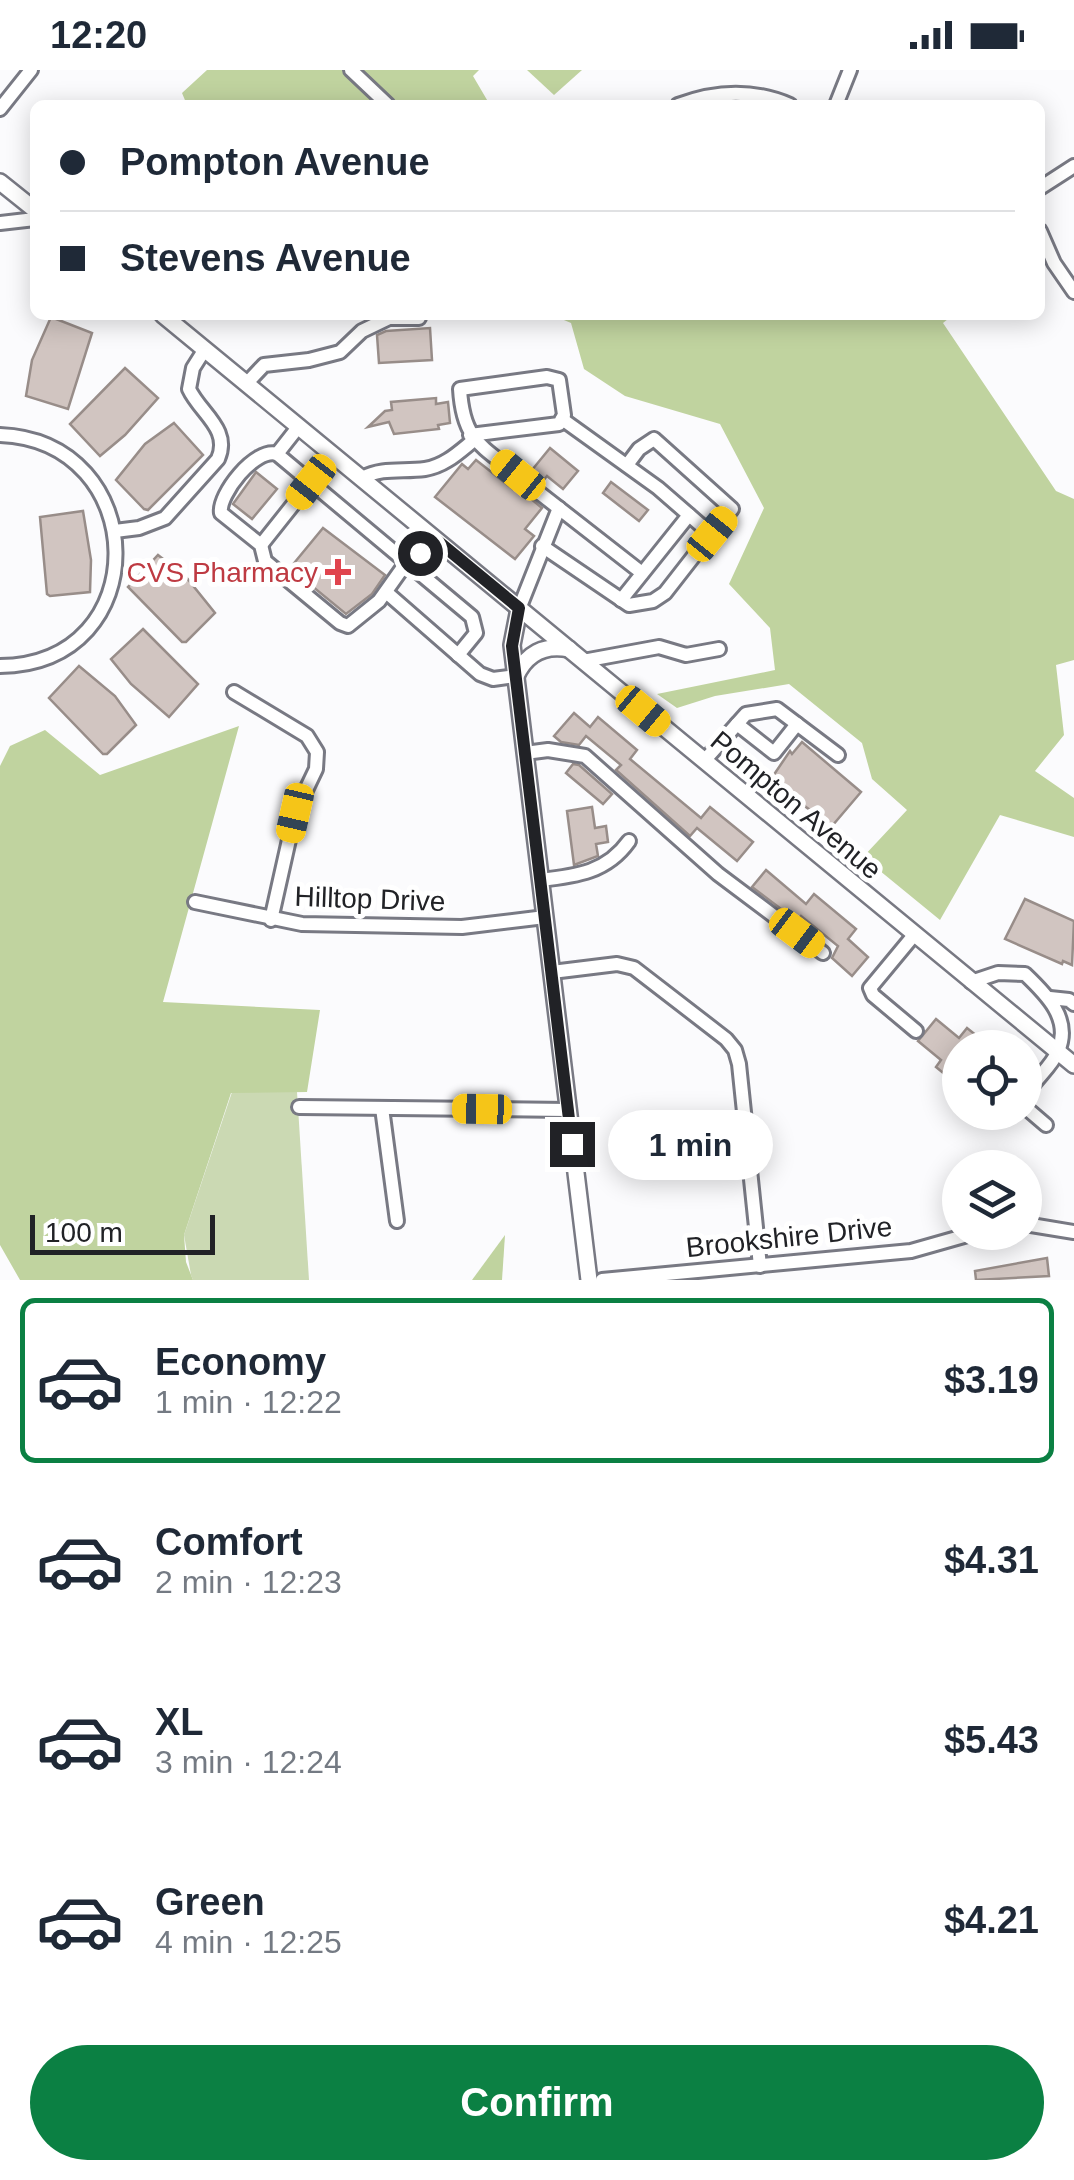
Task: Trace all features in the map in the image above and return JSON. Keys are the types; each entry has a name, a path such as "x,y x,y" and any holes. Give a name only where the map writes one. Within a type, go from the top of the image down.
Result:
{"main road":[{"path":"0,182 30,206"},
{"name":"Pompton Avenue","path":"169,320 1074,1065"},
{"path":"519,608 512,646 589,1280"},
{"path":"516,676 536,652 548,648 569,650"}],"street":[{"path":"0,109 32,70"},
{"path":"350,70 383,100"},
{"path":"838,100 850,70"},
{"path":"695,100 739,93 776,100"},
{"path":"1045,185 1074,166"},
{"path":"0,224 30,220"},
{"path":"1045,243 1074,292"},
{"path":"246,384 264,365 340,352 362,331 384,320"},
{"path":"114,531 139,528 165,518 218,459 222,450 220,432 190,389 193,368 205,349"},
{"path":"362,478 377,470 425,469 445,463 472,438 559,424 559,380 547,377 460,390 461,409 472,438 518,475"},
{"path":"562,419 627,465 712,534"},
{"path":"277,454 298,426"},
{"path":"0,435 36,440 75,462 101,494 114,531 117,554 106,604 92,625 52,656 0,666"},
{"path":"542,546 629,606 665,594 732,509 654,439 627,465"},
{"path":"428,533 410,546 406,563 382,597 348,626 265,560 260,546 221,513 220,504 257,455 277,454 311,482 406,563 472,618 476,632 458,655"},
{"path":"260,546 311,482"},
{"path":"532,488 642,573"},
{"path":"519,608 559,508"},
{"path":"620,600 688,515"},
{"path":"382,597 468,666 492,679 516,676"},
{"path":"583,661 659,646 686,655 718,649"},
{"path":"234,692 308,736 317,752 316,769 295,813 271,920"},
{"path":"704,761 746,714 777,709 838,755"},
{"path":"737,724 774,753 797,724"},
{"path":"525,753 548,750 585,756 718,874 823,953"},
{"path":"540,880 591,872 616,859 629,841"},
{"name":"Hilltop Drive","path":"195,902 302,924 462,926 545,917"},
{"path":"914,935 870,988 873,995 916,1031"},
{"path":"552,972 617,964 634,968 731,1044 739,1064 760,1266"},
{"path":"971,982 998,973 1025,974 1050,998 1062,1027 1058,1052 1042,1074"},
{"path":"1050,998 1074,1004"},
{"path":"299,1107 568,1110"},
{"path":"382,1108 397,1221"},
{"path":"1042,1122 1046,1125"},
{"path":"1042,1227 1074,1232"},
{"name":"Brookshire Drive","path":"602,1280 911,1251 942,1242"}],"green space":[{"path":"207,70 479,70 473,76 487,100 185,100 182,93"},
{"path":"527,70 582,70 554,95"},
{"path":"564,320 947,320 943,323 1056,491 1074,499 1074,660 1056,665 1064,735 1035,771 1074,798 1074,837 1000,815 940,920 863,857 907,810 872,779 862,743 789,684 715,696 677,708 657,694 775,670 770,628 729,584 764,508 720,424 625,396 584,369 571,323"},
{"path":"239,726 163,1002 320,1010 307,1092 231,1093 184,1235 186,1262 193,1280 20,1280 0,1245 0,766 10,746 45,730 100,775"},
{"path":"232,1092 297,1092 309,1280 193,1280 184,1235"},
{"path":"505,1235 502,1280 472,1280"}],"building":[{"path":"50,320 92,333 68,409 26,396 32,360"},
{"path":"430,328 432,360 379,363 377,335"},
{"path":"125,368 158,398 100,456 70,424"},
{"path":"436,398 436,404 448,402 450,423 438,425 439,429 394,434 389,422 368,427 385,411 392,410 391,402"},
{"path":"174,423 203,455 148,510 144,509 116,480 145,444"},
{"path":"550,448 578,471 563,489 547,476 542,482 533,478 525,483 524,493 542,508 525,529 534,536 515,559 435,497 462,464 468,469 476,460 513,489 525,482 527,471"},
{"path":"256,472 277,489 252,519 233,504"},
{"path":"611,482 648,510 639,521 603,493"},
{"path":"83,511 91,560 90,592 50,596 40,517"},
{"name":"CVS Pharmacy","path":"323,528 385,575 372,594 346,614 290,568"},
{"path":"158,555 186,577 215,613 186,642 128,587"},
{"path":"143,629 198,684 169,717 131,684 111,659"},
{"path":"79,666 115,696 136,725 107,754 49,698"},
{"path":"574,713 590,727 598,717 637,750 630,759 701,818 710,807 753,842 737,861 697,828 690,836 616,770 621,765 586,736 579,745 561,742 554,736"},
{"path":"802,742 861,792 832,826 795,799 798,796 773,776 790,751 792,754"},
{"path":"573,764 612,794 603,804 566,773"},
{"path":"592,807 595,828 606,826 608,842 596,844 598,856 574,865 567,811"},
{"path":"766,870 806,904 814,894 856,929 848,939 868,957 852,976 832,958 838,946 801,916 797,921 752,887"},
{"path":"1025,899 1074,921 1072,965 1005,939"},
{"path":"936,1019 949,1030 942,1030 942,1072 936,1067 941,1060 918,1041"},
{"path":"1047,1258 1049,1276 976,1280 975,1271"}],"place":[{"name":"CVS Pharmacy","path":"338,572"}],"route":[{"path":"420,553 434,538 519,608 512,646 572,1144"}]}
